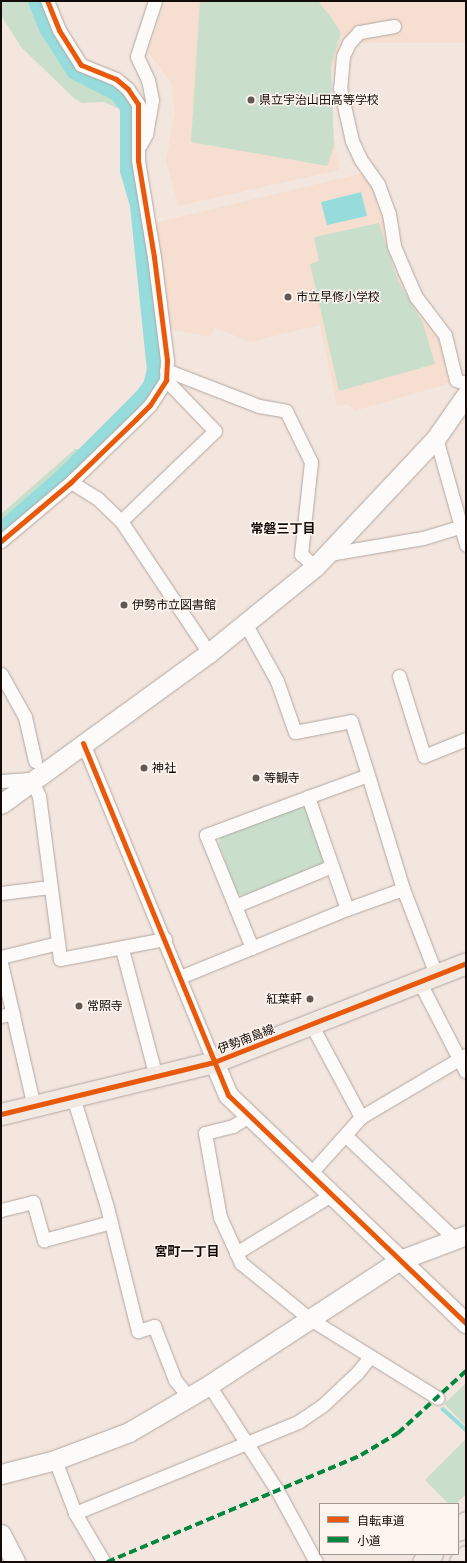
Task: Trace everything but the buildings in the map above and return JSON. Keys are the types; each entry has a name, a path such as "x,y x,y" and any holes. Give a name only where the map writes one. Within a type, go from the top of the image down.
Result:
{"main road":[{"name":"伊勢南島線","path":"1,1114 214,1062 427,977 466,963"},
{"path":"423,1562 431,1555"},
{"path":"460,1562 466,1556"}],"street":[{"path":"1,541 71,482 150,405 166,375 154,258 137,150 139,110 133,96 116,79 81,65 59,30 47,1"},
{"path":"137,150 146,134 152,100 148,80 137,56 155,1"},
{"path":"394,26 359,32 349,43 343,56 340,88 352,141 360,160 378,184 389,214 394,246 404,270 416,297 445,335 456,380 466,383"},
{"path":"121,521 215,431 166,375"},
{"path":"166,375 259,406 286,411 311,462 301,554 322,560 423,538 463,525"},
{"path":"1,804 246,625 322,560 436,438 466,395"},
{"path":"436,438 463,525 466,545"},
{"path":"71,482 97,498 121,521 209,653"},
{"path":"246,625 277,681 295,732 351,721 403,889 427,977 462,1057 466,1072"},
{"path":"1,674 25,717 35,761"},
{"path":"399,676 424,756 466,739"},
{"path":"83,743 228,1095 466,1323"},
{"path":"252,948 206,835 368,776"},
{"path":"1,780 22,779 32,782 39,796 60,959 122,949 165,939"},
{"path":"308,797 347,909"},
{"path":"235,906 332,866"},
{"path":"1,893 50,887"},
{"path":"180,977 347,909 403,889"},
{"path":"1,957 58,943"},
{"path":"122,949 156,1077"},
{"path":"1,963 7,1014 34,1107"},
{"path":"311,1024 361,1117"},
{"path":"310,1174 346,1136 361,1117 462,1057"},
{"path":"73,1097 111,1222 138,1331 154,1326 175,1380 189,1397"},
{"path":"249,1116 233,1126 205,1133 220,1217 241,1263 310,1319 438,1398"},
{"path":"1,1474 55,1460 129,1432 209,1385 400,1260 460,1237 346,1136"},
{"path":"236,1253 332,1195"},
{"path":"1,1210 33,1202 44,1240 111,1222"},
{"path":"74,1513 311,1414 357,1373 370,1357"},
{"path":"209,1385 277,1490 310,1560"},
{"path":"55,1460 74,1513 104,1562"},
{"path":"1,1534 15,1562"}],"shaded area":[{"name":"県立宇治山田高等学校","path":"165,1 466,1 466,43 342,43 327,88 339,170 178,206 166,160 175,112 172,84 148,52"},
{"name":"市立早修小学校","path":"363,173 370,181 382,211 405,284 418,311 438,334 448,382 444,385 354,411 353,407 349,407 349,404 337,405 320,325 250,342 214,327 211,337 168,329 154,223"}],"green space":[{"path":"1,1 34,1 51,39 78,78 116,98 120,104 117,108 104,102 82,103 75,99 21,47 1,15"},
{"path":"200,1 318,1 333,20 341,33 331,66 334,147 327,166 191,142"},
{"path":"379,223 398,281 423,323 435,364 339,391 310,264 319,261 314,237"},
{"path":"75,449 82,449 79,457 1,530 1,514"},
{"path":"302,805 308,810 325,859 320,865 244,896 237,893 219,844 220,837"},
{"path":"466,1383 466,1426 444,1404"},
{"path":"466,1439 466,1494 457,1503 448,1503 425,1480"}],"water":[{"path":"361,192 367,216 327,225 321,202"}],"waterway":[{"path":"1,533 62,480 144,398 153,386 157,370 140,205 130,171 130,107 119,92 76,70 49,28 38,1"},
{"path":"443,1409 466,1430"}],"marked path":[{"path":"107,1562 361,1455 398,1433 466,1371"}],"cycle path":[{"path":"1,541 71,482 136,419 150,405 166,380 167,360 154,257 138,160 138,104 128,89 116,79 81,65 59,30 47,1"},
{"path":"83,743 228,1095 466,1323"},
{"path":"1,1114 214,1062 466,963"}],"place":[{"name":"県立宇治山田高等学校","path":"251,100"},
{"name":"市立早修小学校","path":"288,297"},
{"name":"伊勢市立図書館","path":"124,605"},
{"name":"神社","path":"144,768"},
{"name":"等観寺","path":"256,778"},
{"name":"紅葉軒","path":"310,999"},
{"name":"常照寺","path":"79,1006"}],"district":[{"name":"常磐三丁目","path":"283,528"},
{"name":"宮町一丁目","path":"187,1251"}]}
